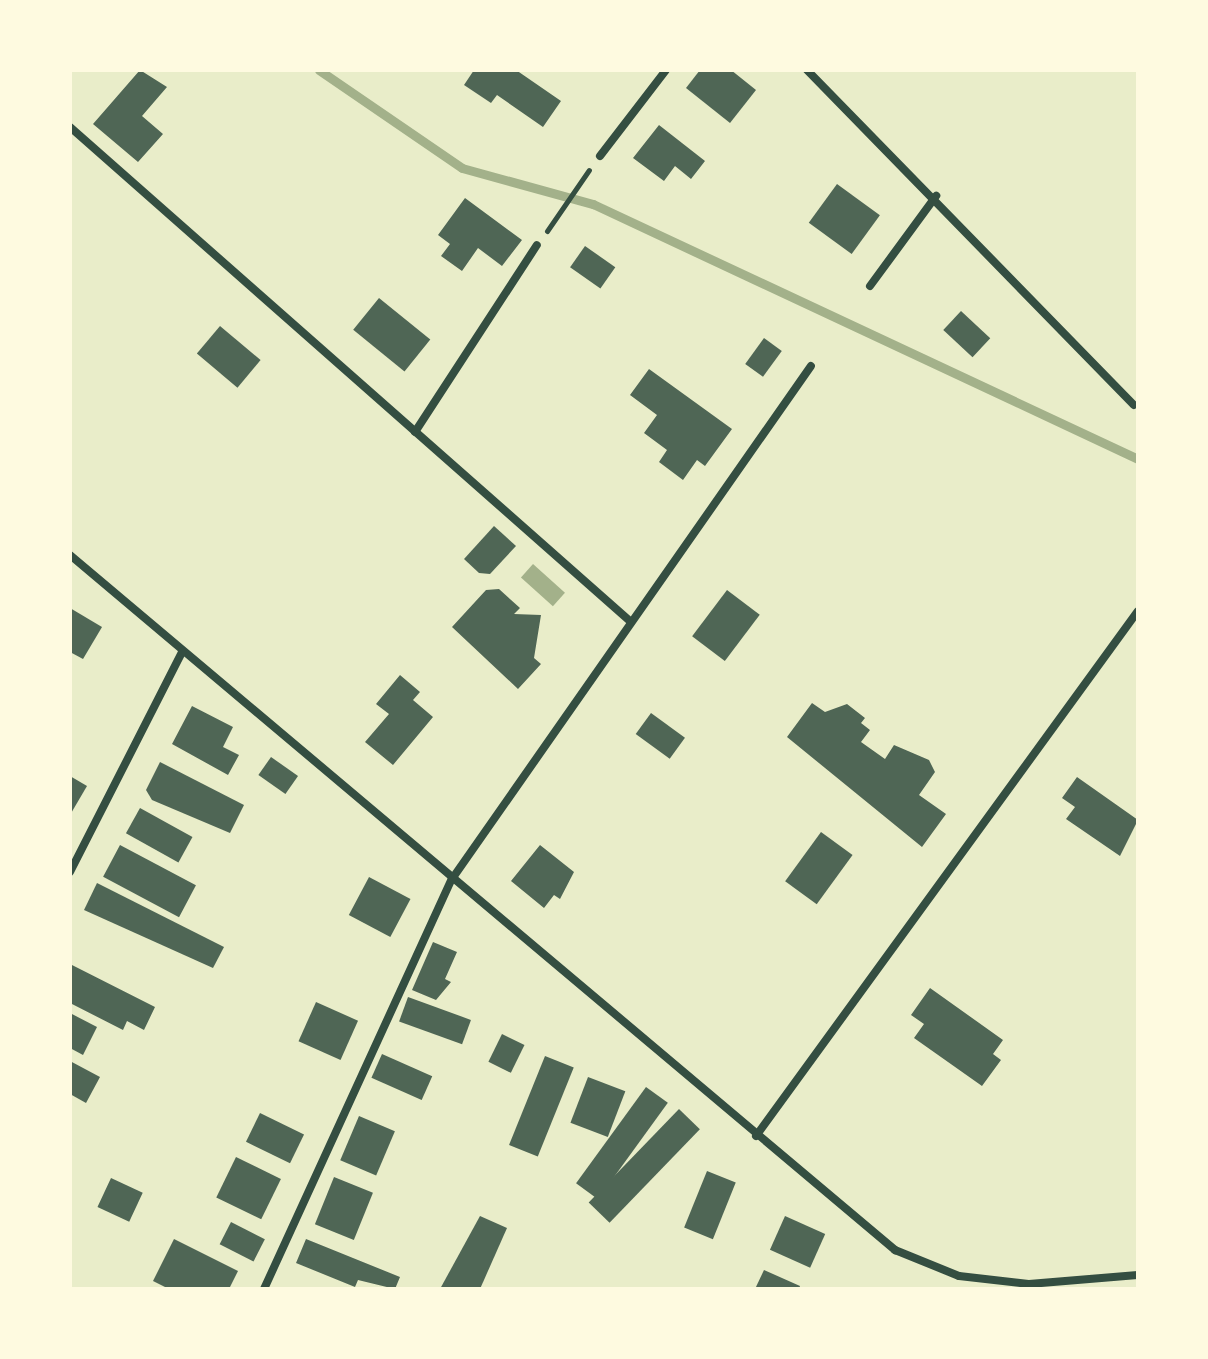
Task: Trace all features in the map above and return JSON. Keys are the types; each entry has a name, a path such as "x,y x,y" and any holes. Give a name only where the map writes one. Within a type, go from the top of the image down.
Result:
{"street":[{"path":"600,156 666,70"},
{"path":"807,70 936,196 1134,405"},
{"path":"70,127 630,621"},
{"path":"870,286 936,196"},
{"path":"415,432 537,245"},
{"path":"264,1289 452,879 811,366"},
{"path":"70,555 895,1250 959,1276 1029,1284 1138,1275"},
{"path":"756,1136 1138,611"},
{"path":"70,872 182,652"}],"path":[{"path":"557,217 585,176"}],"shaded area":[{"path":"533,564 565,593 553,606 521,577"}],"building":[{"path":"140,70 167,87 142,116 163,134 138,162 93,124"},
{"path":"474,70 516,70 561,101 543,127 497,95 491,103 464,85"},
{"path":"700,70 731,70 756,90 730,123 686,88"},
{"path":"659,125 705,161 691,179 675,166 664,181 633,158"},
{"path":"837,184 880,215 852,254 809,223"},
{"path":"465,198 522,240 502,266 478,248 462,271 441,256 450,244 438,235"},
{"path":"585,246 615,267 600,289 570,267"},
{"path":"379,298 430,340 404,371 353,330"},
{"path":"961,311 990,338 973,357 943,330"},
{"path":"220,326 261,360 237,388 197,354"},
{"path":"764,338 782,351 763,377 745,364"},
{"path":"649,369 732,429 705,466 697,460 683,480 659,462 667,450 644,433 657,415 630,395"},
{"path":"494,526 516,546 490,574 479,573 464,559"},
{"path":"499,589 520,608 514,614 541,615 534,658 541,664 518,689 452,627 486,590"},
{"path":"727,590 760,615 725,661 692,636"},
{"path":"70,608 102,627 83,659 70,652"},
{"path":"400,675 420,692 413,700 433,717 393,765 365,742 389,714 376,704"},
{"path":"812,703 825,712 847,704 865,718 861,723 870,730 861,742 885,759 894,745 929,760 935,772 919,795 946,814 922,847 787,737"},
{"path":"192,706 233,727 223,747 239,755 228,775 172,744"},
{"path":"651,713 685,738 670,759 636,734"},
{"path":"271,757 298,776 285,794 258,775"},
{"path":"160,762 244,805 230,833 152,800 146,790"},
{"path":"70,776 87,786 70,815"},
{"path":"1077,777 1138,820 1120,856 1066,819 1075,807 1062,798"},
{"path":"140,808 192,837 178,862 126,833"},
{"path":"821,832 853,855 817,904 785,881"},
{"path":"120,845 196,885 179,917 103,877"},
{"path":"540,845 574,872 560,899 554,895 544,908 511,881"},
{"path":"369,877 410,899 390,937 349,915"},
{"path":"97,883 224,947 213,968 84,910"},
{"path":"433,942 457,952 445,979 451,982 436,1000 412,990"},
{"path":"70,964 155,1007 144,1030 127,1021 123,1030 70,1003"},
{"path":"930,988 1003,1040 993,1054 1001,1060 982,1086 914,1038 924,1024 911,1015"},
{"path":"408,997 471,1020 462,1044 399,1021"},
{"path":"316,1002 358,1021 341,1060 299,1041"},
{"path":"70,1013 97,1027 83,1055 70,1048"},
{"path":"502,1034 524,1045 511,1073 488,1062"},
{"path":"382,1054 432,1076 422,1100 371,1078"},
{"path":"545,1056 574,1068 538,1157 509,1145"},
{"path":"70,1061 100,1077 86,1103 70,1094"},
{"path":"588,1077 625,1091 608,1137 570,1123"},
{"path":"646,1087 668,1103 598,1199 576,1183"},
{"path":"679,1109 700,1129 610,1223 589,1203"},
{"path":"260,1113 304,1134 290,1163 246,1142"},
{"path":"359,1116 395,1131 376,1175 340,1160"},
{"path":"236,1157 281,1179 261,1219 216,1197"},
{"path":"707,1171 736,1183 713,1239 684,1228"},
{"path":"334,1177 373,1193 354,1240 315,1224"},
{"path":"111,1178 143,1193 129,1222 97,1207"},
{"path":"480,1216 507,1228 480,1289 440,1289"},
{"path":"785,1216 825,1234 810,1268 770,1250"},
{"path":"231,1222 265,1239 254,1262 220,1244"},
{"path":"174,1239 238,1271 229,1289 169,1289 153,1281"},
{"path":"306,1239 400,1277 395,1289 358,1280 355,1287 296,1263"},
{"path":"764,1270 800,1286 799,1289 755,1289"}],"waterway":[{"path":"319,70 462,168 593,204 1138,459"}]}
